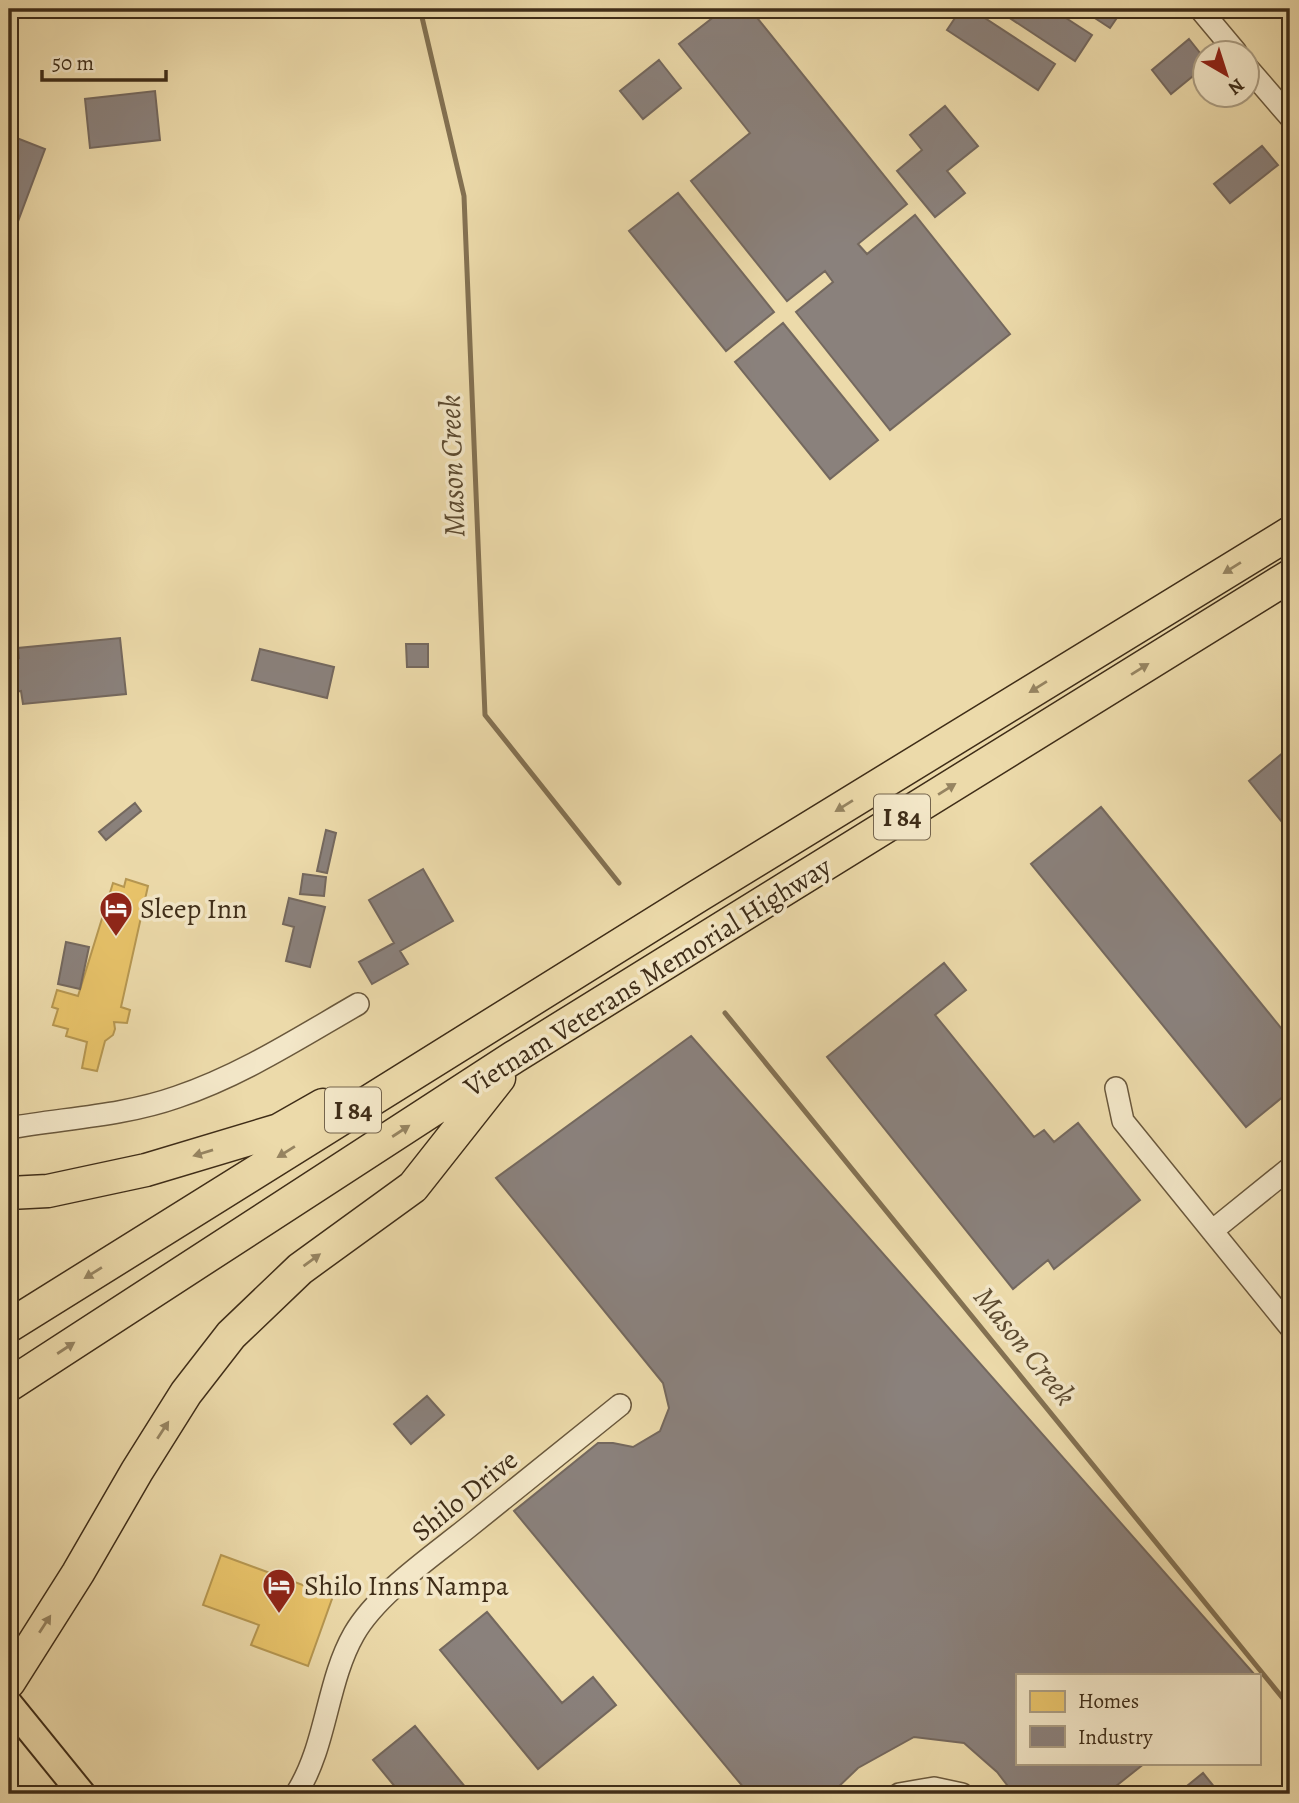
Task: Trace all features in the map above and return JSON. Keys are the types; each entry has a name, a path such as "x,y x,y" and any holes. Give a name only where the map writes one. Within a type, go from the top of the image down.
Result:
{"highway":[{"name":"Vietnam Veterans Memorial Highway","path":"9,1326 698,897 1290,533"},
{"name":"Vietnam Veterans Memorial Highway","path":"9,1385 514,1057 1290,576"},
{"path":"9,1193 48,1191 146,1170 279,1130 698,897"},
{"path":"9,1682 172,1415 231,1335 300,1269 414,1187 514,1057"}],"main road":[{"path":"9,1704 82,1794"}],"street":[{"path":"1200,9 1224,38"},
{"path":"1260,81 1290,117"},
{"path":"9,1128 125,1110 175,1098 231,1077 358,1004"},
{"path":"1116,1088 1123,1121 1290,1327"},
{"path":"1212,1231 1290,1168"},
{"name":"Shilo Drive","path":"296,1794 314,1753 344,1654 366,1616 377,1603 442,1548 620,1405"},
{"path":"899,1794 934,1788 962,1794"}],"building: Homes":[{"name":"Sleep Inn","path":"126,879 148,886 121,1007 130,1010 127,1023 114,1022 113,1035 105,1041 97,1071 82,1068 87,1042 66,1036 68,1029 53,1025 58,1009 52,1007 57,990 78,996 113,883 124,887"},
{"name":"Shilo Inns Nampa","path":"221,1555 333,1596 308,1666 251,1645 259,1625 203,1605"}],"building: Industry":[{"path":"724,9 750,9 907,204 858,244 867,254 915,215 1010,334 890,430 796,312 833,282 825,271 787,301 691,181 750,133 679,44"},
{"path":"961,9 971,9 1055,64 1038,90 947,30"},
{"path":"996,9 1052,9 1092,35 1075,61"},
{"path":"1081,9 1123,9 1110,28"},
{"path":"1189,39 1190,78 1171,94 1152,70"},
{"path":"659,60 681,88 643,119 620,91"},
{"path":"155,91 160,140 90,148 85,99"},
{"path":"945,106 978,146 947,171 965,193 935,217 897,171 922,150 910,135"},
{"path":"9,135 45,149 11,240 9,239"},
{"path":"1262,146 1278,165 1230,203 1214,184"},
{"path":"678,193 774,312 726,351 629,231"},
{"path":"783,323 878,440 830,479 735,362"},
{"path":"120,638 126,694 23,704 21,691 9,693 9,659 19,658 18,648"},
{"path":"406,644 428,644 428,667 407,667"},
{"path":"260,649 334,667 327,698 252,680"},
{"path":"1290,747 1290,832 1249,781"},
{"path":"135,803 141,811 106,840 99,832"},
{"path":"1101,807 1290,1039 1290,1091 1246,1127 1031,864"},
{"path":"326,830 336,833 327,873 317,871"},
{"path":"423,869 453,921 400,951 408,964 372,984 359,962 394,943 369,900"},
{"path":"303,874 326,877 324,896 300,894"},
{"path":"289,898 325,907 310,967 286,961 294,927 283,924"},
{"path":"66,942 89,947 80,989 58,984"},
{"path":"944,963 966,990 935,1015 1034,1137 1044,1130 1054,1142 1078,1123 1140,1200 1054,1269 1048,1260 1013,1289 827,1057"},
{"path":"691,1036 1254,1674 1016,1674 1016,1764 1144,1764 1106,1794 1014,1794 997,1772 964,1743 914,1737 858,1768 831,1794 749,1794 514,1511 598,1443 633,1447 660,1431 669,1408 663,1383 496,1178"},
{"path":"427,1396 444,1415 411,1444 394,1424"},
{"path":"487,1612 562,1703 593,1677 616,1705 538,1769 440,1650"},
{"path":"415,1726 471,1794 401,1794 373,1760"},
{"path":"1203,1773 1220,1794 1177,1794"}],"waterway":[{"name":"Mason Creek","path":"413,9 421,13 464,196 485,715 619,883"},
{"name":"Mason Creek","path":"725,1013 1290,1707"}],"place":[{"name":"Sleep Inn","path":"116,938"},
{"name":"Shilo Inns Nampa","path":"279,1615"}]}
